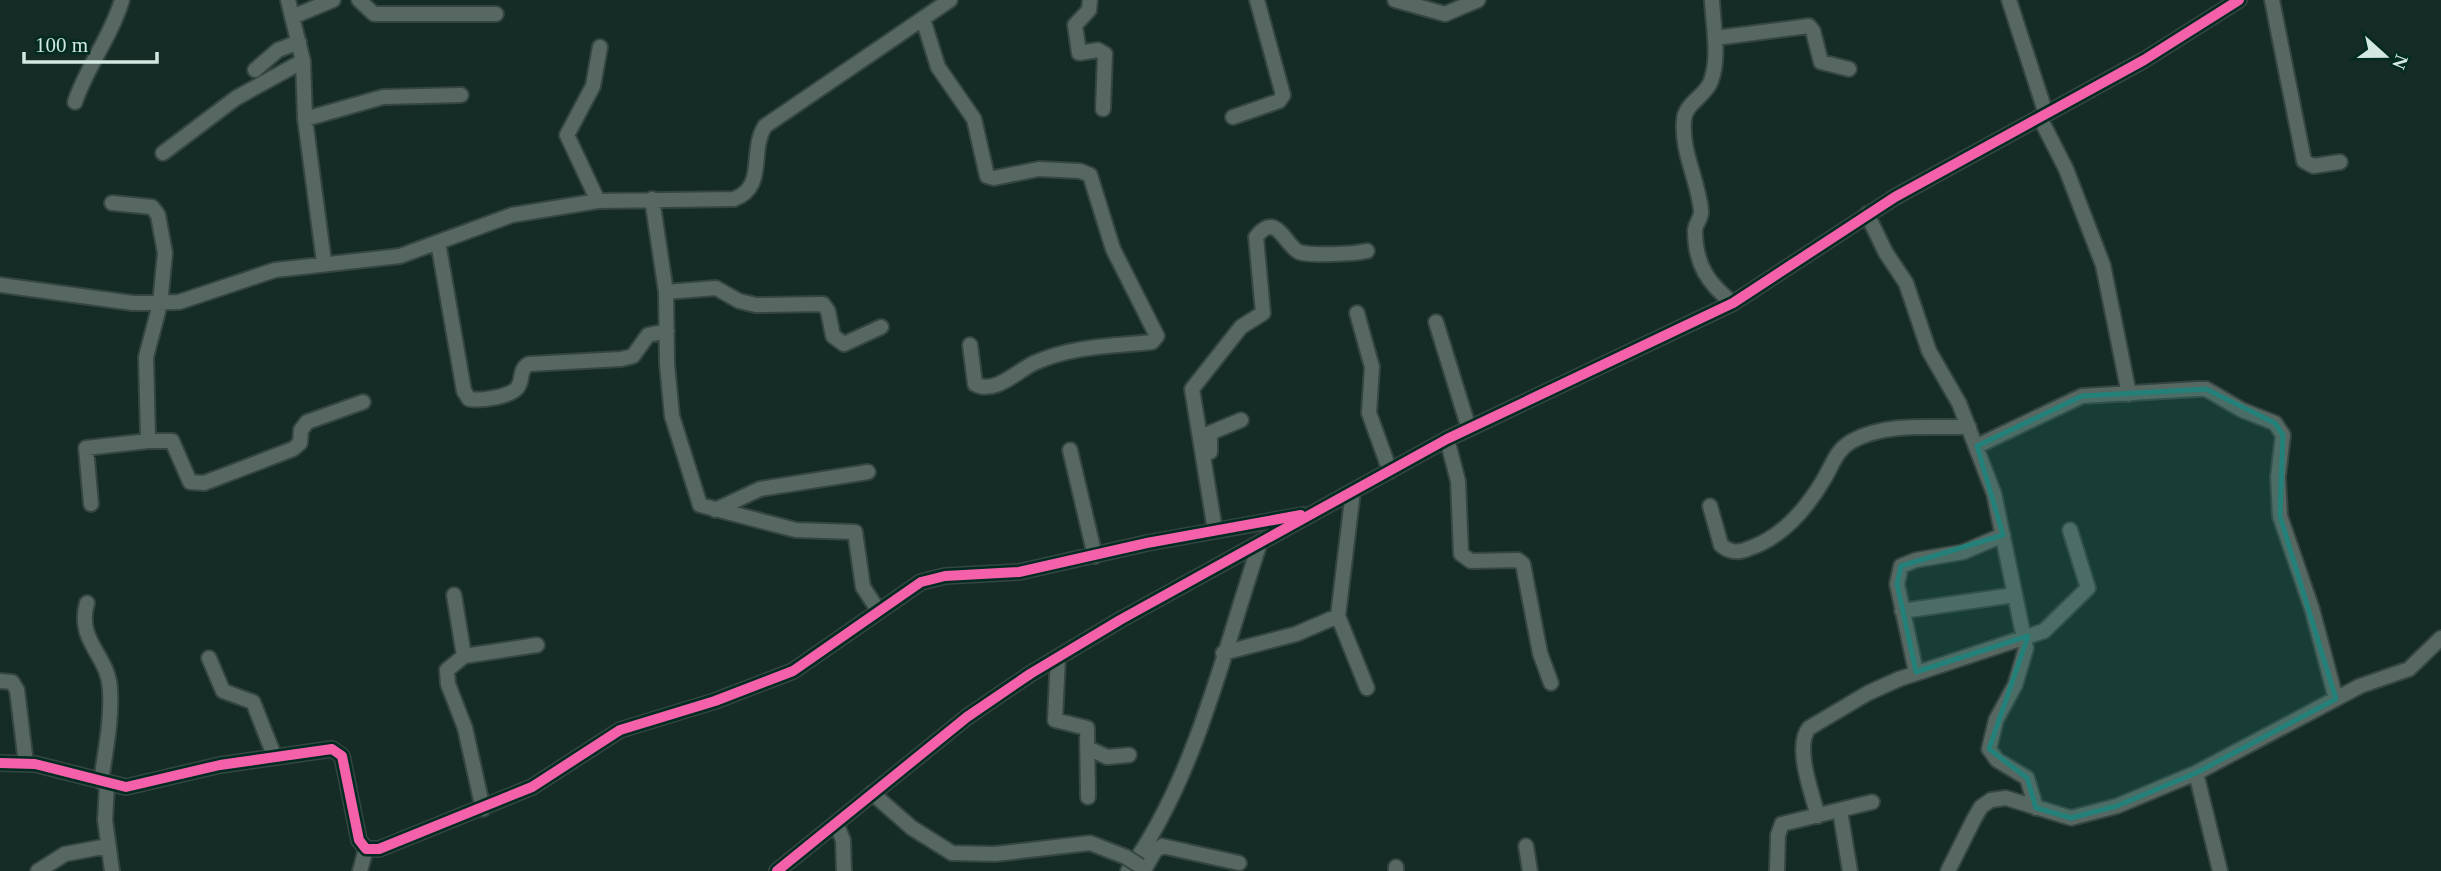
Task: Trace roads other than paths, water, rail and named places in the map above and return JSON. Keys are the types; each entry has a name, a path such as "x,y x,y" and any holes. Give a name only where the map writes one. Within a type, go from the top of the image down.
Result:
{"street":[{"path":"75,102 84,78 109,36 122,0"},
{"path":"288,0 303,61 305,119 324,262"},
{"path":"292,17 333,0"},
{"path":"359,0 374,14 496,14"},
{"path":"0,285 160,304 195,299 246,278 275,270 324,262 400,256 512,215 598,201 725,201 743,195 753,185 757,141 765,126 950,0"},
{"path":"1090,0 1089,10 1075,25 1076,47 1079,52 1104,52 1103,109"},
{"path":"1233,117 1279,101 1283,94 1257,0"},
{"path":"1395,0 1445,14 1478,0"},
{"path":"1712,0 1715,38 1712,80 1686,112 1684,130 1693,184 1701,210 1695,230 1704,272 1710,284 1733,303"},
{"path":"2009,0 2043,116 2102,265 2129,394"},
{"path":"777,871 958,724 1058,657 1235,555 1320,511 1447,439 1733,303 1801,261 1867,214 2144,60 2239,0"},
{"path":"2272,0 2304,161 2313,166 2340,162"},
{"path":"923,19 938,67 974,119 987,176 994,178 1049,169 1080,171 1090,175 1114,249 1157,336 1152,342 1099,345 1051,357 1029,365 1000,383 986,387 975,384 970,345"},
{"path":"1715,38 1809,26 1813,31 1821,62 1849,69"},
{"path":"255,69 278,50 299,42"},
{"path":"598,201 567,135 593,86 600,47"},
{"path":"163,153 236,98 303,61"},
{"path":"305,119 383,97 461,95"},
{"path":"652,199 666,292 670,398 677,432 700,505 796,530 855,532 863,587 878,610"},
{"path":"112,203 156,209 165,253 160,304 146,357 148,441"},
{"path":"1867,214 1886,253 1906,283 1929,351 1969,427 1994,494 2014,595 2026,637 2022,665 1996,720 1989,748 1997,760 2027,778 2036,808"},
{"path":"1219,530 1192,389 1241,327 1263,313 1256,237 1263,231 1275,229 1284,233 1294,249 1300,252 1341,255 1367,251"},
{"path":"438,242 464,391 469,399 512,393 519,385 522,370 529,364 621,359 633,356 648,335 667,331"},
{"path":"666,292 716,288 739,301 756,305 823,304 828,311 833,336 844,344 881,327"},
{"path":"1357,313 1372,367 1369,413 1390,471"},
{"path":"1436,322 1469,429"},
{"path":"1977,446 2029,423 2074,398 2093,394 2206,389 2280,428 2283,443 2278,477 2280,516 2312,609 2336,699"},
{"path":"91,504 86,448 172,441 187,480 204,483 293,449 300,443 301,430 307,422 363,402"},
{"path":"1219,530 1209,436 1212,430 1241,420"},
{"path":"1710,506 1721,545 1732,552 1743,551 1783,530 1821,484 1839,452 1855,440 1879,429 1969,427"},
{"path":"1447,439 1458,481 1461,554 1467,560 1518,561 1523,564 1540,653 1551,684"},
{"path":"1070,450 1095,556"},
{"path":"715,510 760,489 868,472"},
{"path":"1353,491 1338,616 1367,688"},
{"path":"366,849 402,842 532,787 620,730 737,693 793,671 912,587 931,579 999,575 1147,543 1320,511"},
{"path":"1235,555 1244,526"},
{"path":"1818,816 1802,747 1803,735 1814,724 1868,693 1916,672 2049,628 2088,588 2070,530"},
{"path":"1916,672 1897,584 1898,573 1905,563 1963,552 2003,535"},
{"path":"1137,867 1181,779 1260,543"},
{"path":"454,595 464,656"},
{"path":"1902,611 2014,595"},
{"path":"87,603 84,616 87,636 103,661 110,689 104,783 105,820 112,871"},
{"path":"1223,653 1296,634 1338,616"},
{"path":"1948,871 1982,807 1999,798 2071,818 2118,806 2196,773 2360,686 2409,669 2441,638"},
{"path":"482,809 461,716 446,676 450,665 464,656 537,645"},
{"path":"1058,657 1055,720 1087,728 1090,750 1088,797"},
{"path":"209,658 223,691 253,702 274,755"},
{"path":"0,681 12,682 17,690 26,763"},
{"path":"0,762 26,763 104,783 133,786 220,765 274,755 332,749 342,756 359,840 366,849"},
{"path":"1090,750 1107,757 1129,755"},
{"path":"2196,773 2220,871"},
{"path":"872,793 912,828 952,853 995,854 1090,843 1137,867"},
{"path":"1777,871 1780,826 1872,802"},
{"path":"1840,811 1850,871"},
{"path":"836,823 843,840 844,871"},
{"path":"38,871 65,854 108,846"},
{"path":"1137,867 1162,846 1239,863"},
{"path":"1526,846 1530,871"},
{"path":"360,871 360,860 366,849"}]}
